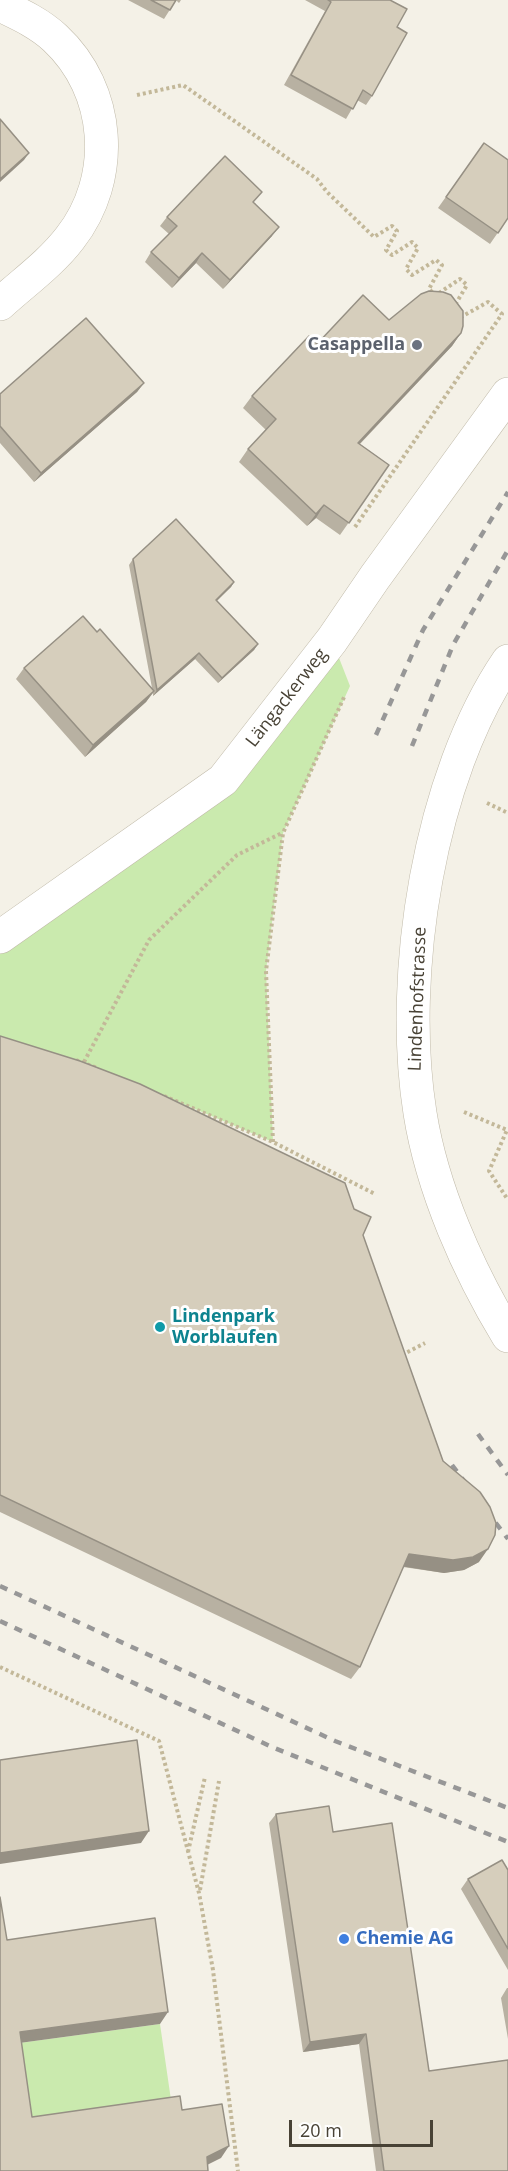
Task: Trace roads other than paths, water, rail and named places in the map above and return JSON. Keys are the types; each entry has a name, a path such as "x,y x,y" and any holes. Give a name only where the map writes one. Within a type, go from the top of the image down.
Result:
{"street":[{"path":"0,5 40,27 66,50 88,86 96,105 102,130 99,178 92,201 70,239 0,304"},
{"name":"Längackerweg","path":"0,937 223,780 332,640 508,394"},
{"name":"Lindenhofstrasse","path":"508,661 482,706 465,743 449,785 431,855 416,969 414,1038 415,1075 420,1114 435,1176 474,1273 508,1336"}],"railway":[{"path":"376,735 423,630 508,492"},
{"path":"412,746 453,645 508,550"},
{"path":"478,1434 508,1475"},
{"path":"452,1465 470,1489"},
{"path":"486,1510 508,1539"},
{"path":"0,1586 335,1741 508,1808"},
{"path":"0,1621 272,1747 508,1842"}],"place":[{"name":"Casappella","path":"417,345"},
{"name":"Lindenpark Worblaufen","path":"160,1327"},
{"name":"Chemie AG","path":"344,1939"}]}
